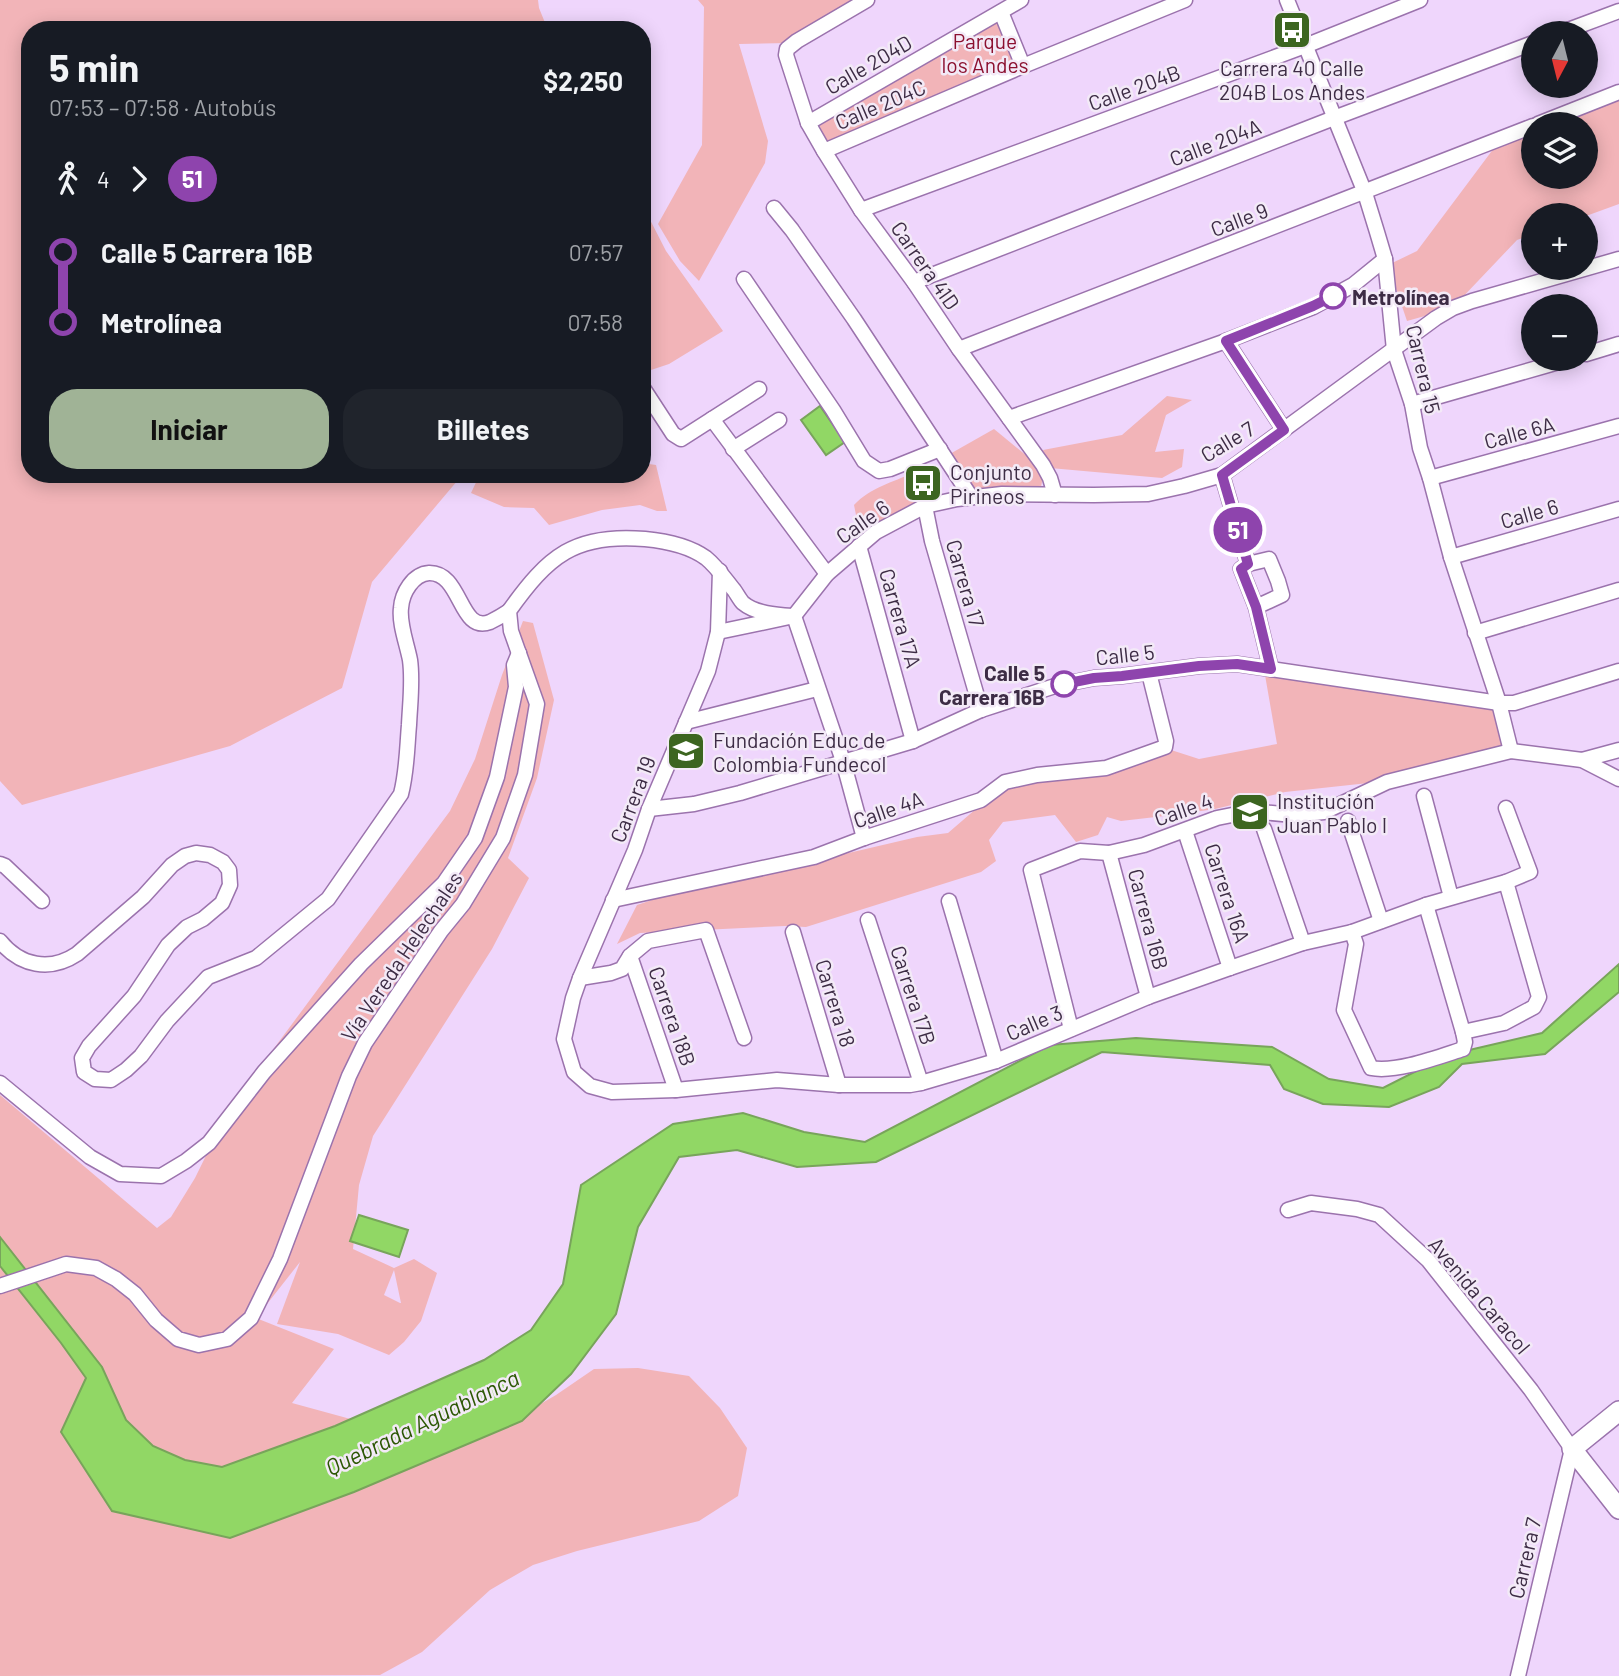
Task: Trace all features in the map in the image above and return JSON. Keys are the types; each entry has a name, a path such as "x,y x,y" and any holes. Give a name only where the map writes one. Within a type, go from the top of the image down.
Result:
{"main road":[{"path":"1619,1411 1572,1449 1619,1509"}],"street":[{"name":"Carrera 41D","path":"867,0 797,40 788,49 786,55 808,123 861,210 1043,465 1055,495"},
{"name":"Calle 204D","path":"808,123 1021,0"},
{"name":"Calle 204C","path":"824,151 1185,0"},
{"name":"Carrera 15","path":"1287,0 1365,193 1385,259 1394,350 1412,404 1420,448 1451,557 1499,703 1511,751"},
{"name":"Calle 204B","path":"861,210 1305,46 1420,0"},
{"path":"1592,21 1619,11"},
{"path":"1001,12 1023,66"},
{"name":"Calle 204A","path":"914,282 1521,48"},
{"path":"1568,112 1619,92"},
{"name":"Calle 9","path":"959,349 1521,131"},
{"path":"774,208 816,264 971,497"},
{"path":"1009,418 1226,341 1313,306 1353,285 1385,259"},
{"name":"Calle 7","path":"1055,495 1148,494 1222,475 1453,308 1619,259"},
{"path":"744,279 833,410 864,461 879,471 940,449"},
{"path":"1226,341 1284,430"},
{"path":"1598,350 1619,344"},
{"path":"1412,404 1527,371"},
{"path":"651,400 673,434 681,439 759,389"},
{"path":"1023,438 1039,407"},
{"path":"712,419 827,574"},
{"path":"733,449 779,420"},
{"name":"Calle 6A","path":"1430,478 1619,426"},
{"path":"1222,475 1248,564"},
{"name":"Calle 6","path":"794,616 827,574 859,546 876,532 925,506 1002,494 1055,495"},
{"name":"Carrera 17","path":"925,506 932,541 981,710"},
{"name":"Calle 6","path":"1451,557 1619,509"},
{"path":"0,941 19,957 38,965 65,962 143,897 172,865 185,856 196,853 210,855 223,862 229,870 230,885 226,897 212,912 187,927 168,944 134,996 89,1046 82,1058 84,1072 95,1079 111,1080 141,1056 167,1021 208,977 256,958 328,899 401,794 406,777 411,690 410,663 400,610 402,598 416,578 429,573 446,579 471,620 488,623 509,611 525,589 554,559 574,547 598,540 628,538 666,541 704,557 720,571 744,604 766,613 794,616"},
{"name":"Carrera 17A","path":"859,546 914,741"},
{"path":"1256,607 1282,595 1269,559 1248,564 1241,569 1256,607 1271,669"},
{"name":"Carrera 19","path":"564,1039 580,978 708,671 718,632 720,571"},
{"path":"1475,633 1619,590"},
{"name":"Vía Vereda Helechales","path":"0,1286 66,1264 96,1268 135,1294 156,1320 178,1339 199,1345 227,1339 251,1318 279,1259 349,1076 365,1042 441,931 463,904 503,838 525,775 537,704 511,631 509,611"},
{"path":"718,632 794,616"},
{"path":"794,616 843,761 864,838"},
{"path":"0,1083 90,1157 120,1174 161,1176 209,1143 264,1072 361,964 444,883 475,838 497,777 516,687 514,664 519,653"},
{"name":"Calle 5","path":"649,809 694,804 740,793 914,741 981,710 1055,686 1094,678 1237,664 1514,703 1619,671"},
{"name":"Calle 4A","path":"613,900 814,857 981,800 1005,782 1037,775 1106,768 1165,747 1166,741 1149,673"},
{"path":"686,722 817,689"},
{"path":"1582,760 1619,750"},
{"path":"1511,751 1582,760 1619,779"},
{"name":"Calle 4","path":"1071,1029 1031,870 1080,851 1109,852 1144,845 1217,818 1237,814 1261,812 1293,815 1324,812 1387,782 1511,751"},
{"path":"1424,796 1451,897"},
{"name":"Calle 3","path":"564,1039 574,1072 590,1086 612,1093 777,1080 839,1085 921,1083 996,1061 1148,997 1230,968 1303,943 1352,932 1530,872 1506,808"},
{"path":"1348,821 1381,921"},
{"path":"1264,829 1303,943"},
{"name":"Carrera 16A","path":"1185,831 1230,968"},
{"name":"Carrera 16B","path":"1109,852 1148,997"},
{"path":"0,864 42,901"},
{"path":"1463,1032 1504,1023 1534,1007 1539,997 1506,882"},
{"path":"949,901 996,1061"},
{"path":"1352,932 1356,944 1345,1010 1371,1068 1379,1070 1412,1064 1463,1049 1463,1032 1426,905"},
{"name":"Carrera 17B","path":"868,920 921,1083"},
{"path":"580,978 611,974 622,969 630,956 648,941 706,930 744,1038"},
{"name":"Carrera 18","path":"793,932 839,1085"},
{"name":"Carrera 18B","path":"630,956 676,1090"},
{"name":"Avenida Caracol","path":"1288,1210 1311,1203 1379,1215 1428,1260 1531,1390 1572,1449"},
{"name":"Carrera 7","path":"1518,1676 1572,1449"}],"green space":[{"path":"0,0 538,0 544,21 21,21 21,483 455,483 372,582 342,688 230,746 22,805 0,781"},
{"path":"698,0 860,0 789,43 739,44 768,141 765,163 699,281 680,261 658,224 702,145 704,7"},
{"name":"Parque los Andes","path":"999,15 1019,65 828,146 818,122"},
{"path":"1619,96 1619,204 1598,212 1598,203 1521,203 1521,238 1459,301 1439,312 1407,321 1388,265 1417,251 1500,140 1521,132 1521,189 1598,189 1598,112 1576,112"},
{"path":"651,222 666,251 723,331 669,364 651,370"},
{"path":"1167,396 1192,400 1166,415 1155,452 1184,449 1182,467 1162,478 1050,468 1043,450 1122,435"},
{"path":"994,429 1044,470 1040,493 959,490 941,459"},
{"path":"651,464 656,465 667,511 657,511 640,505 602,510 549,525 534,508 504,507 471,493 476,483 651,483"},
{"path":"913,473 924,473 929,487 928,501 872,530 866,529 856,515 854,505 874,490"},
{"path":"523,621 533,623 554,700 537,778 508,858 529,878 492,949 373,1136 359,1185 353,1249 394,1268 414,1259 437,1273 421,1321 389,1355 338,1334 277,1324 300,1262 256,1318 334,1349 292,1403 387,1429 518,1417 594,1369 638,1368 689,1376 720,1408 747,1448 738,1496 699,1521 577,1551 533,1565 490,1590 422,1652 380,1675 0,1676 0,1095 157,1228 171,1217 195,1178 229,1109 450,811 475,759","holes":["394,1270 401,1303 384,1295"]},
{"path":"1265,675 1496,705 1510,751 1387,781 1285,792 1215,809 1173,815 1121,821 1107,817 1098,835 1076,842 1055,815 1003,822 989,840 996,861 981,872 806,927 640,933 617,944 637,905 664,896 917,837 948,833 1006,783 1168,749 1199,759 1277,744"}],"water":[{"path":"820,406 845,442 826,455 801,420"},
{"name":"Quebrada Aguablanca","path":"1619,964 1619,992 1545,1054 1462,1064 1439,1087 1389,1107 1323,1104 1284,1089 1270,1065 1102,1052 876,1162 797,1167 737,1150 679,1157 638,1227 616,1314 571,1374 522,1421 354,1492 230,1538 112,1511 61,1432 86,1378 0,1266 0,1237 102,1367 126,1420 153,1446 185,1460 222,1467 335,1426 484,1360 531,1330 563,1284 581,1185 673,1124 743,1113 804,1132 865,1142 1050,1045 1136,1038 1272,1047 1329,1079 1383,1088 1448,1055 1542,1033"},
{"path":"359,1215 408,1230 399,1257 350,1241"}],"bus line":[{"name":"51","path":"1064,684 1199,666 1237,664 1271,669 1256,607 1241,569 1248,564 1222,475 1284,430 1226,341 1333,296"}],"place":[{"name":"Carrera 40 Calle 204B Los Andes","path":"1292,30"},
{"name":"Metrolínea","path":"1333,296"},
{"name":"Conjunto Pirineos","path":"923,483"},
{"name":"Calle 5 Carrera 16B","path":"1064,684"},
{"name":"Fundación Educ de Colombia Fundecol","path":"686,751"},
{"name":"Institución Juan Pablo I","path":"1250,812"}]}
